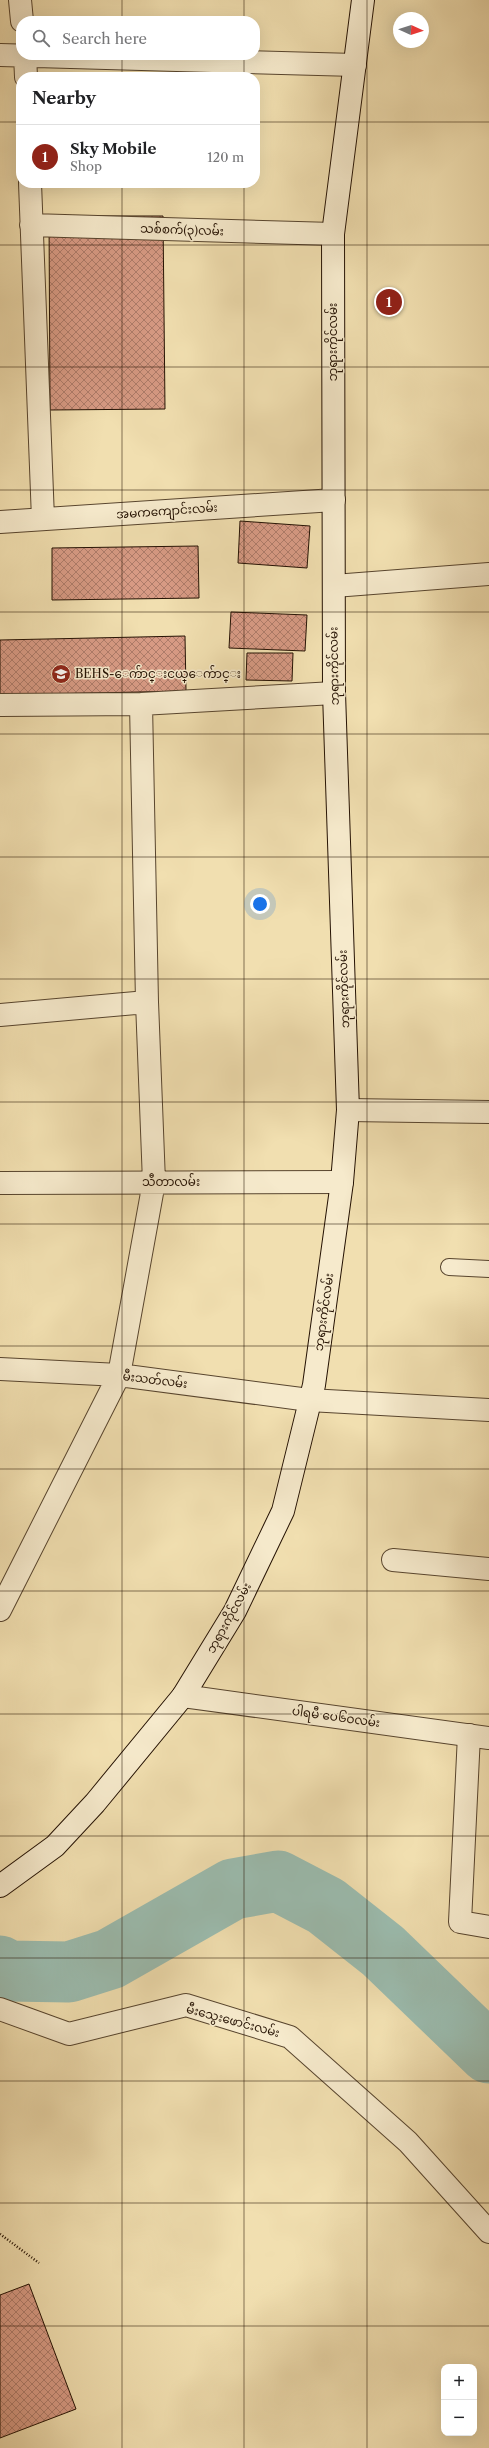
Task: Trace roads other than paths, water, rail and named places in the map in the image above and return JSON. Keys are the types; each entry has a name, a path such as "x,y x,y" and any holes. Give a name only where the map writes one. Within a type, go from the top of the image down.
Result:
{"street":[{"path":"20,0 22,16"},
{"name":"ဘုရားကိုင်လမ်း","path":"5,1882 55,1846 95,1803 183,1696 235,1611 283,1511 309,1400 314,1385 342,1182 348,1110 334,693 333,234 363,0"},
{"path":"0,55 25,63 355,65"},
{"path":"30,188 43,519"},
{"name":"သစ်စက်(၃)လမ်း","path":"31,225 333,234"},
{"name":"အမကကျောင်းလမ်း","path":"0,522 334,500"},
{"path":"334,586 489,574"},
{"path":"0,705 141,704 334,693"},
{"path":"0,1610 119,1375 154,1182 147,1002 141,704"},
{"path":"0,1015 147,1002"},
{"path":"348,1110 489,1112"},
{"name":"သီတာလမ်း","path":"0,1183 342,1182"},
{"name":"မီးသတ်လမ်း","path":"0,1369 119,1375 309,1400 489,1410"},
{"path":"393,1560 489,1569"},
{"name":"ပါရမီ ပေ၆ဝလမ်း","path":"183,1696 479,1737"},
{"path":"479,1737 460,1922 489,1927"},
{"name":"မီးသွေးဖောင်းလမ်း","path":"0,2009 69,2034 186,2005 290,2037 408,2142 489,2232"}],"lane":[{"path":"449,1267 489,1269"}],"waterway":[{"path":"0,1966 8,1971 69,1972 110,1959 233,1889 278,1881 326,1906 383,1951 489,2053"}],"place":[{"name":"Sky Mobile","path":"389,302"},
{"name":"BEHS-ေက်ာင္းငယ္ေက်ာင္း","path":"61,674"}]}
